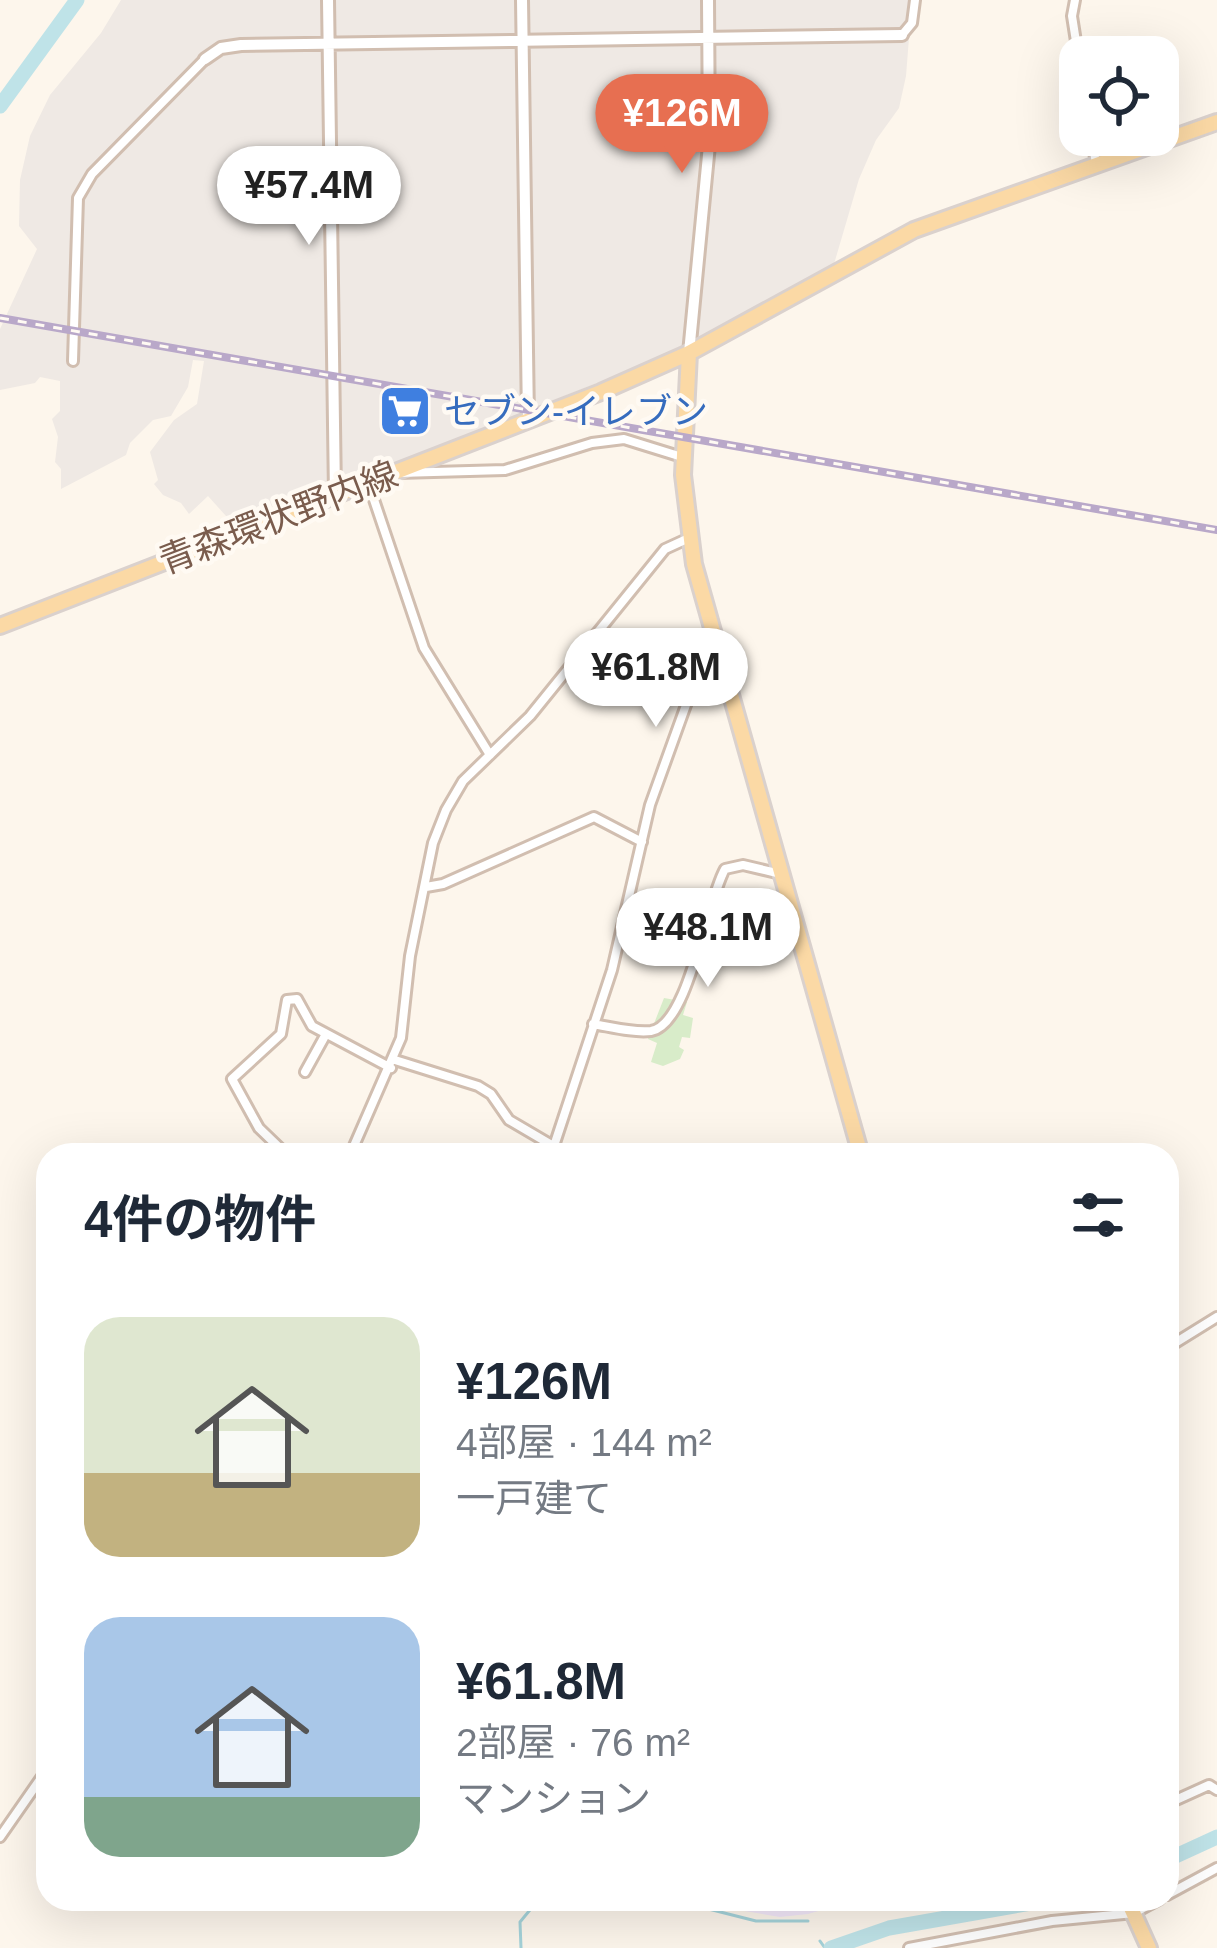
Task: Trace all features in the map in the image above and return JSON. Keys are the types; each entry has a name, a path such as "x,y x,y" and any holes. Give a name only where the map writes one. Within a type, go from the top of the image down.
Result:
{"main road":[{"name":"青森環状野内線","path":"0,626 689,353 914,230 1217,122"},
{"path":"689,353 683,457 689,538 858,1143"},
{"path":"1133,1911 1149,1948"}],"street":[{"path":"328,0 335,495"},
{"path":"522,0 528,420"},
{"path":"689,353 709,145 708,0"},
{"path":"73,361 78,198 92,174 205,59 230,46 902,35 912,23 915,0"},
{"path":"1075,0 1075,36"},
{"path":"1094,156 1096,165"},
{"path":"395,472 505,470 592,443 624,439 683,457"},
{"path":"368,482 424,648 490,755"},
{"path":"355,1143 371,1101 393,1064 406,1016 410,956 440,822 464,782 530,716 665,549 689,538"},
{"path":"556,1143 612,970 650,805 699,670 718,652"},
{"path":"426,886 443,884 594,817 641,842"},
{"path":"593,1024 648,1031 660,1028 686,991 704,922 725,869 743,865 781,874"},
{"path":"275,1143 260,1128 232,1079 281,1034 284,1003 289,998 297,999 308,1022 326,1034 393,1064 478,1086 491,1094 509,1120 542,1143"},
{"path":"305,1072 326,1034"},
{"path":"1179,1341 1217,1317"},
{"path":"0,1837 36,1785"},
{"path":"1179,1799 1209,1785 1217,1790"},
{"path":"1179,1889 1217,1868"},
{"path":"909,1948 1100,1911"}],"shaded area":[{"path":"121,0 912,0 899,108 876,140 859,179 834,264 673,353 235,526 208,496 189,514 154,484 158,480 150,452 174,420 197,404 204,361 193,360 188,387 171,416 153,420 130,443 126,455 61,489 61,469 55,462 58,437 52,419 60,411 60,381 40,377 35,383 0,390 0,329 37,249 19,226 20,180 30,136 50,95 101,33"},
{"path":"744,1911 818,1911 808,1914 780,1917"}],"green space":[{"path":"664,998 687,1002 683,1015 693,1018 690,1038 682,1037 680,1059 663,1066 651,1062 657,1043 648,1039"}],"waterway":[{"path":"0,106 77,0"},
{"path":"1179,1854 1217,1837"},
{"path":"521,1948 520,1922 529,1911"},
{"path":"716,1911 756,1921 808,1921"},
{"path":"831,1948 889,1928 986,1911"},
{"path":"820,1941 825,1948"}],"railway":[{"path":"0,318 1217,530"}],"place":[{"name":"セブン-イレブン","path":"405,411"}]}
